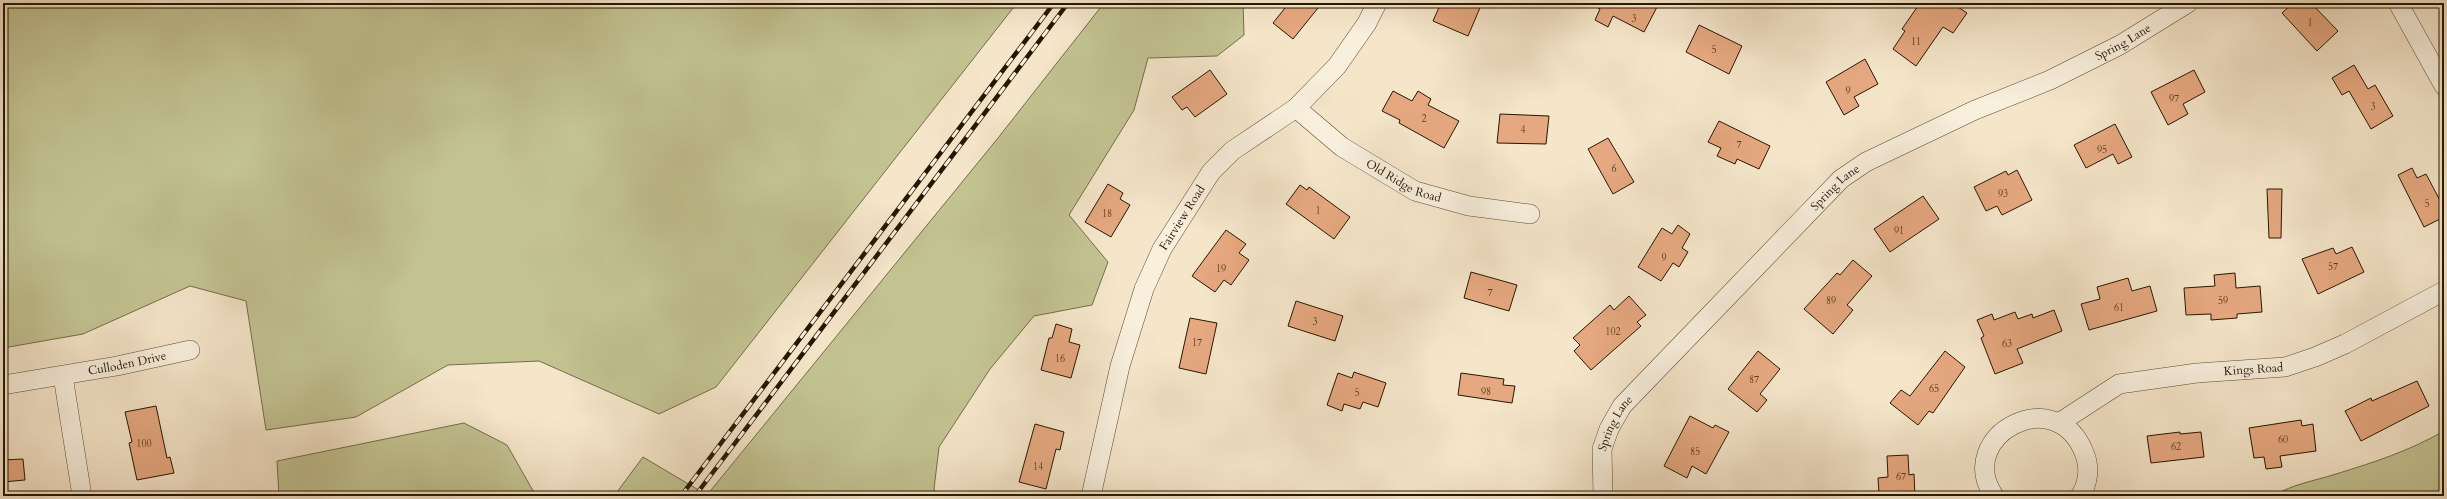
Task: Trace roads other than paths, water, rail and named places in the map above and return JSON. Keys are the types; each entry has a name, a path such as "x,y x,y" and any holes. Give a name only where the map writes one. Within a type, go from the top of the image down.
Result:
{"street":[{"name":"Fairview Road","path":"1091,496 1120,366 1144,289 1162,249 1211,172 1232,151 1296,108 1338,66 1367,23 1377,3"},
{"name":"Spring Lane","path":"1603,496 1602,449 1609,429 1622,406 1841,179 1873,159 1975,110 2050,80 2120,46 2188,3"},
{"path":"2398,3 2444,86"},
{"name":"Old Ridge Road","path":"1296,108 1342,146 1416,191 1469,206 1530,214"},
{"name":"Kings Road","path":"2058,423 2119,384 2197,373 2285,367 2315,357 2351,341 2444,291"},
{"name":"Culloden Drive","path":"3,385 63,376 190,350"},
{"path":"63,376 82,496"},
{"path":"1994,496 1990,490 1985,473 1987,455 1995,439 2007,427 2024,419 2041,418 2058,423 2072,432 2082,445 2087,460 2087,476 2080,496"}],"railway":[{"path":"681,496 1054,3"},
{"path":"695,496 1068,3"}]}
